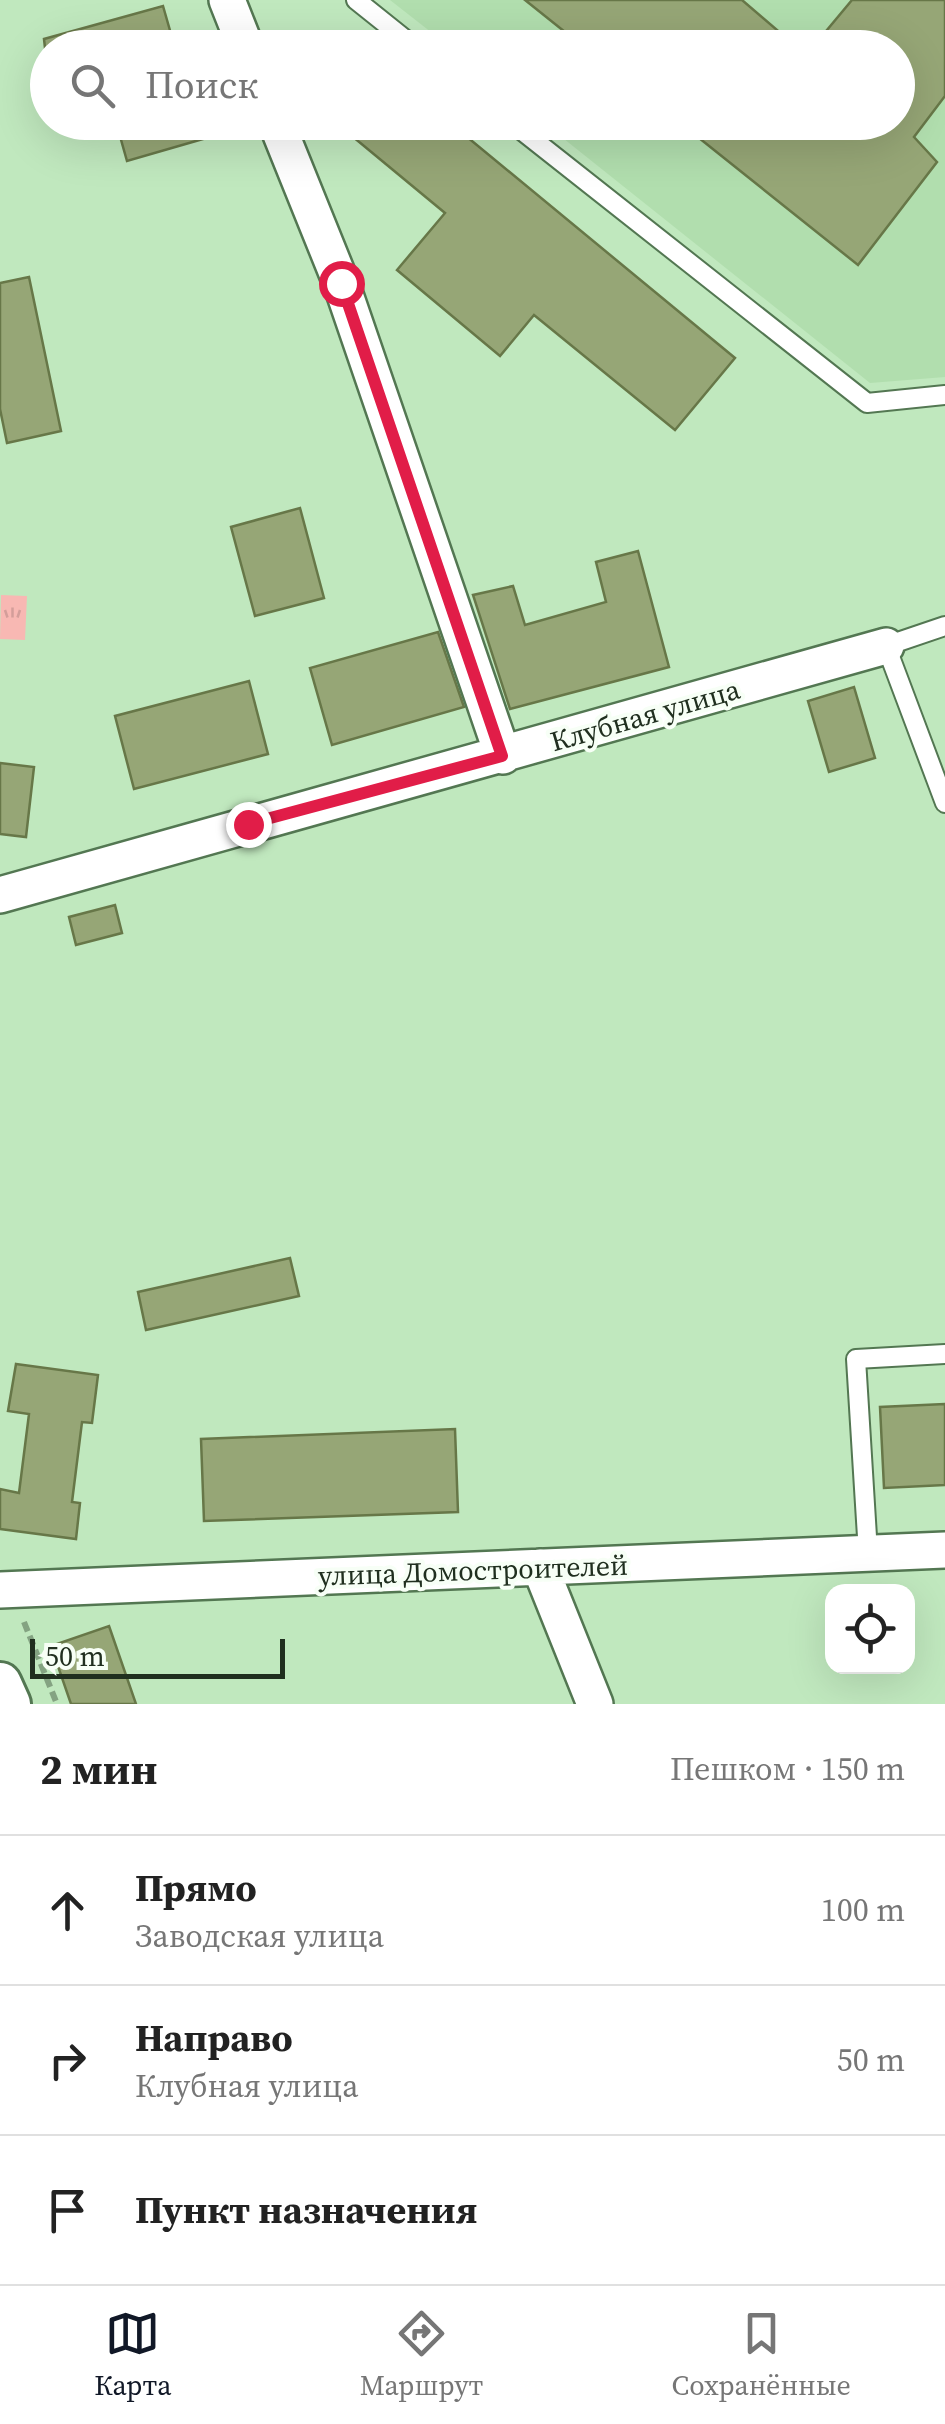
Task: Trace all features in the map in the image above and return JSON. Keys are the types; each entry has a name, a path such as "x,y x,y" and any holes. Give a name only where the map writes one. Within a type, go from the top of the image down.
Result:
{"street":[{"path":"227,0 239,30"},
{"path":"283,140 341,283 502,756"},
{"name":"Клубная улица","path":"0,895 886,646"},
{"name":"улица Домостроителей","path":"5,1590 945,1550"},
{"path":"540,1567 595,1704"},
{"path":"0,1684 8,1704"}],"lane":[{"path":"356,0 394,30"},
{"path":"534,140 867,403 945,395"},
{"path":"945,626 886,646 945,803"},
{"path":"868,1553 856,1359 945,1354"}],"path":[{"path":"5,1590 57,1704"}],"shaded area":[{"path":"390,0 945,0 945,377 870,383 565,140 915,140 915,30 428,30"}],"green space":[{"path":"1,595 27,596 25,640 0,639"}],"building":[{"path":"525,0 742,0 777,30 562,30"},
{"path":"852,0 945,0 945,96 915,136 915,30 827,30"},
{"path":"163,6 170,30 76,30"},
{"path":"915,138 937,162 858,265 702,140"},
{"path":"121,140 199,140 127,161"},
{"path":"357,140 471,140 735,358 675,430 534,315 500,356 397,270 445,213"},
{"path":"29,277 61,431 7,443 0,409 0,283"},
{"path":"300,508 324,598 255,616 231,527"},
{"path":"638,551 669,667 510,709 473,595 513,586 525,625 606,602 596,562"},
{"path":"438,632 464,707 332,745 310,668"},
{"path":"249,681 268,754 134,789 115,716"},
{"path":"854,687 875,758 829,772 808,701"},
{"path":"0,763 34,767 26,837 0,834"},
{"path":"115,905 122,933 76,945 69,917"},
{"path":"290,1258 299,1296 146,1330 138,1292"},
{"path":"16,1364 98,1375 92,1423 82,1422 72,1502 80,1503 76,1539 0,1529 0,1489 19,1493 29,1414 8,1411"},
{"path":"945,1404 945,1485 884,1488 880,1407"},
{"path":"455,1429 458,1512 204,1521 201,1439"},
{"path":"109,1626 136,1704 71,1704 51,1646"}],"route":[{"path":"248,824 502,756 341,283"}]}
